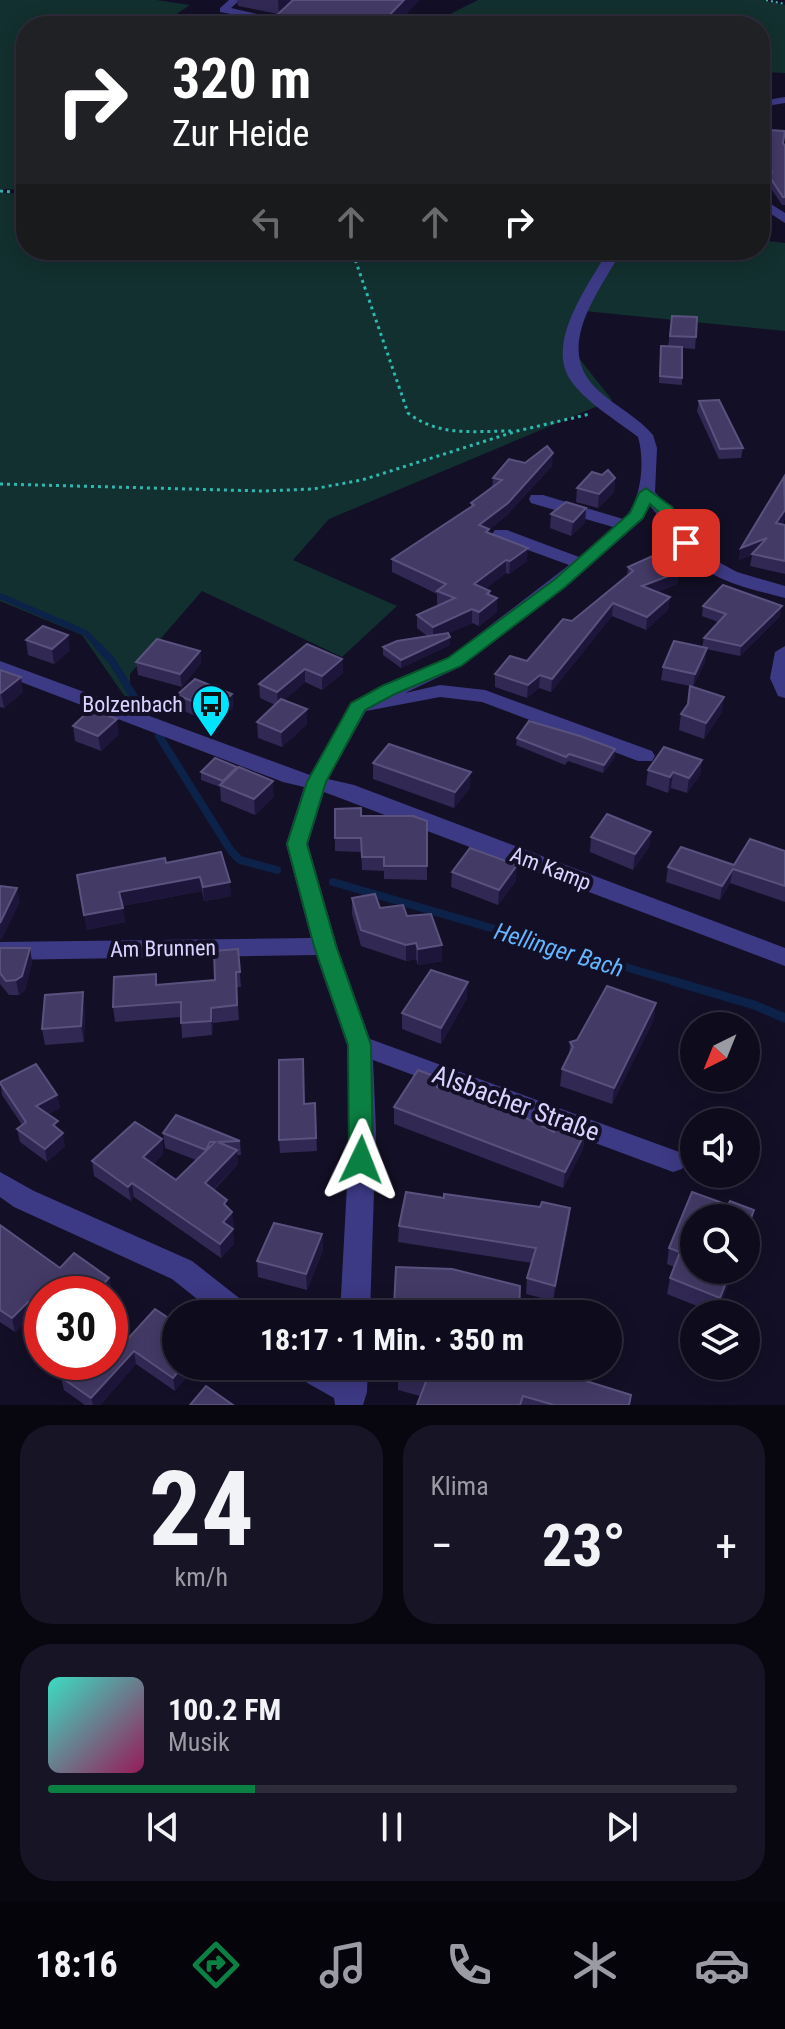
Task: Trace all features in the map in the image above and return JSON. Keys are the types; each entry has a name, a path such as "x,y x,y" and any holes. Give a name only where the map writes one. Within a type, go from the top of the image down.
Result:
{"street":[{"path":"235,0 223,10 247,16"},
{"path":"287,16 293,10"},
{"path":"356,1300 363,1130 360,1045 325,946 297,844 316,782 358,707 388,690 455,662 582,564 637,515 646,493 649,448 645,435 577,378 571,360 572,329 610,260"},
{"path":"646,493 667,511 686,543 721,574 780,586"},
{"path":"537,499 626,525"},
{"path":"501,534 582,564"},
{"path":"785,652 780,672 781,687 785,692"},
{"name":"Am Kamp","path":"0,667 290,777 346,790 785,957"},
{"path":"358,707 440,691 485,696 645,756"},
{"name":"Am Brunnen","path":"0,951 325,946"},
{"name":"Alsbacher Straße","path":"360,1045 673,1161"},
{"path":"0,1183 24,1199 182,1270 220,1300"}],"path":[{"path":"766,0 785,4"},
{"path":"356,260 408,413 417,422 452,433 517,431"},
{"path":"0,484 263,491 313,489 362,480 517,431 612,408"}],"green space":[{"path":"0,0 156,0 190,5 174,16 16,16 16,190 0,189"},
{"path":"478,0 763,0 785,5 785,73 770,72 770,16 449,16"},
{"path":"0,193 16,194 16,260 606,260 578,311 575,353 612,400 329,519 293,560 397,606 342,657 202,591 130,674 130,704 82,635 0,601"},
{"path":"770,241 785,243 785,331 584,311 612,260 770,260"}],"building":[{"path":"293,0 404,0 389,16 276,16"},
{"path":"770,130 785,131 785,197 770,178"},
{"path":"672,316 697,317 696,337 670,336"},
{"path":"661,346 682,347 682,378 660,376"},
{"path":"719,400 743,448 720,449 699,401"},
{"path":"547,446 553,453 508,503 479,525 489,529 486,532 528,548 474,584 497,598 479,612 472,609 433,627 417,615 455,598 437,591 446,584 392,559 474,505 471,503 502,480 493,478 509,459 525,463"},
{"path":"608,470 615,478 599,494 577,488 592,472 602,475"},
{"path":"784,477 785,510 776,523 785,525 785,561 752,554 767,538 741,548"},
{"path":"566,502 586,508 573,522 551,514"},
{"path":"655,555 679,572 642,586 670,597 647,617 613,603 552,679 540,675 528,685 495,674 510,656 527,661 563,619 572,621 633,571 628,567"},
{"path":"723,585 782,606 741,646 704,638 726,614 703,606"},
{"path":"43,626 68,635 52,649 26,640"},
{"path":"448,633 450,637 401,660 383,647 397,641"},
{"path":"157,639 200,651 180,674 136,662"},
{"path":"674,641 707,648 695,674 663,667"},
{"path":"307,644 342,659 322,676 305,669 277,692 259,684"},
{"path":"0,670 21,677 1,693 0,692"},
{"path":"195,679 232,694 214,710 177,695"},
{"path":"690,686 724,697 706,723 681,714 688,704"},
{"path":"281,699 307,709 281,732 257,722"},
{"path":"91,709 117,719 98,736 73,726"},
{"path":"529,721 615,749 604,765 569,754 566,757 517,738"},
{"path":"389,744 471,772 455,792 373,763"},
{"path":"664,747 702,760 689,778 673,772 670,777 648,770"},
{"path":"215,758 237,767 223,781 201,772"},
{"path":"239,767 273,781 254,799 220,785"},
{"path":"361,808 361,816 413,816 427,821 427,866 384,866 384,857 362,857 361,838 335,838 335,809"},
{"path":"607,814 651,832 635,854 591,837"},
{"path":"750,839 785,851 785,886 733,869 722,886 668,867 681,847 734,865"},
{"path":"470,848 517,865 499,890 452,872"},
{"path":"221,852 230,882 203,887 200,877 119,892 123,908 84,915 77,875 165,858 166,863"},
{"path":"0,886 17,888 0,923"},
{"path":"375,894 380,908 403,905 407,916 431,914 442,945 418,949 416,943 406,945 361,930 352,898"},
{"path":"0,948 30,948 22,976 16,980 6,981 0,973"},
{"path":"238,949 240,972 236,972 237,1005 211,1008 211,1021 181,1023 181,1002 113,1007 114,977 156,974 156,985 215,980 214,951"},
{"path":"431,970 468,982 441,1028 402,1013"},
{"path":"607,986 656,1003 614,1088 562,1069 573,1047 570,1042 577,1040"},
{"path":"83,992 81,1026 42,1029 45,995"},
{"path":"303,1059 304,1104 315,1103 316,1138 279,1140 279,1060"},
{"path":"36,1064 57,1095 36,1106 58,1121 53,1125 63,1133 45,1149 17,1129 26,1122 0,1083"},
{"path":"418,1070 442,1079 437,1087 473,1096 475,1092 500,1101 525,1111 522,1116 554,1132 559,1123 585,1133 565,1172 394,1107"},
{"path":"176,1115 240,1141 218,1142 237,1150 205,1183 227,1200 224,1204 232,1212 223,1222 233,1229 220,1244 132,1183 128,1187 92,1161 135,1122 162,1139 143,1157 176,1180 215,1142 210,1142 206,1150 163,1133"},
{"path":"406,1192 540,1207 542,1202 570,1208 555,1286 527,1278 536,1248 399,1226"},
{"path":"692,1192 725,1204 687,1204"},
{"path":"680,1221 680,1252 669,1248"},
{"path":"274,1223 322,1234 306,1274 257,1261"},
{"path":"0,1225 60,1268 74,1253 106,1276 24,1276 24,1306 12,1318 0,1310"},
{"path":"680,1252 680,1282 670,1278"},
{"path":"396,1267 452,1269 520,1286 520,1300 394,1300"},
{"path":"685,1284 726,1284 720,1298"},
{"path":"155,1309 162,1314 162,1370 134,1351 128,1358 128,1339"},
{"path":"65,1380 107,1380 91,1398"},
{"path":"427,1380 583,1380 631,1395 629,1405 554,1405 523,1396 520,1405 417,1405"},
{"path":"206,1386 233,1405 190,1405"}],"waterway":[{"name":"Hellinger Bach","path":"0,596 86,633 100,648"},
{"name":"Hellinger Bach","path":"98,646 112,661 139,705"},
{"name":"Hellinger Bach","path":"159,736 231,851 240,860 277,870"},
{"name":"Hellinger Bach","path":"333,882 680,983"},
{"name":"Hellinger Bach","path":"673,981 754,1005 785,1018"}],"place":[{"name":"Bolzenbach","path":"211,738"}],"route":[{"path":"361,1160 360,1045 325,946 297,844 316,782 358,707 388,690 455,662 560,583 637,515 646,493 667,511 686,543"}]}
